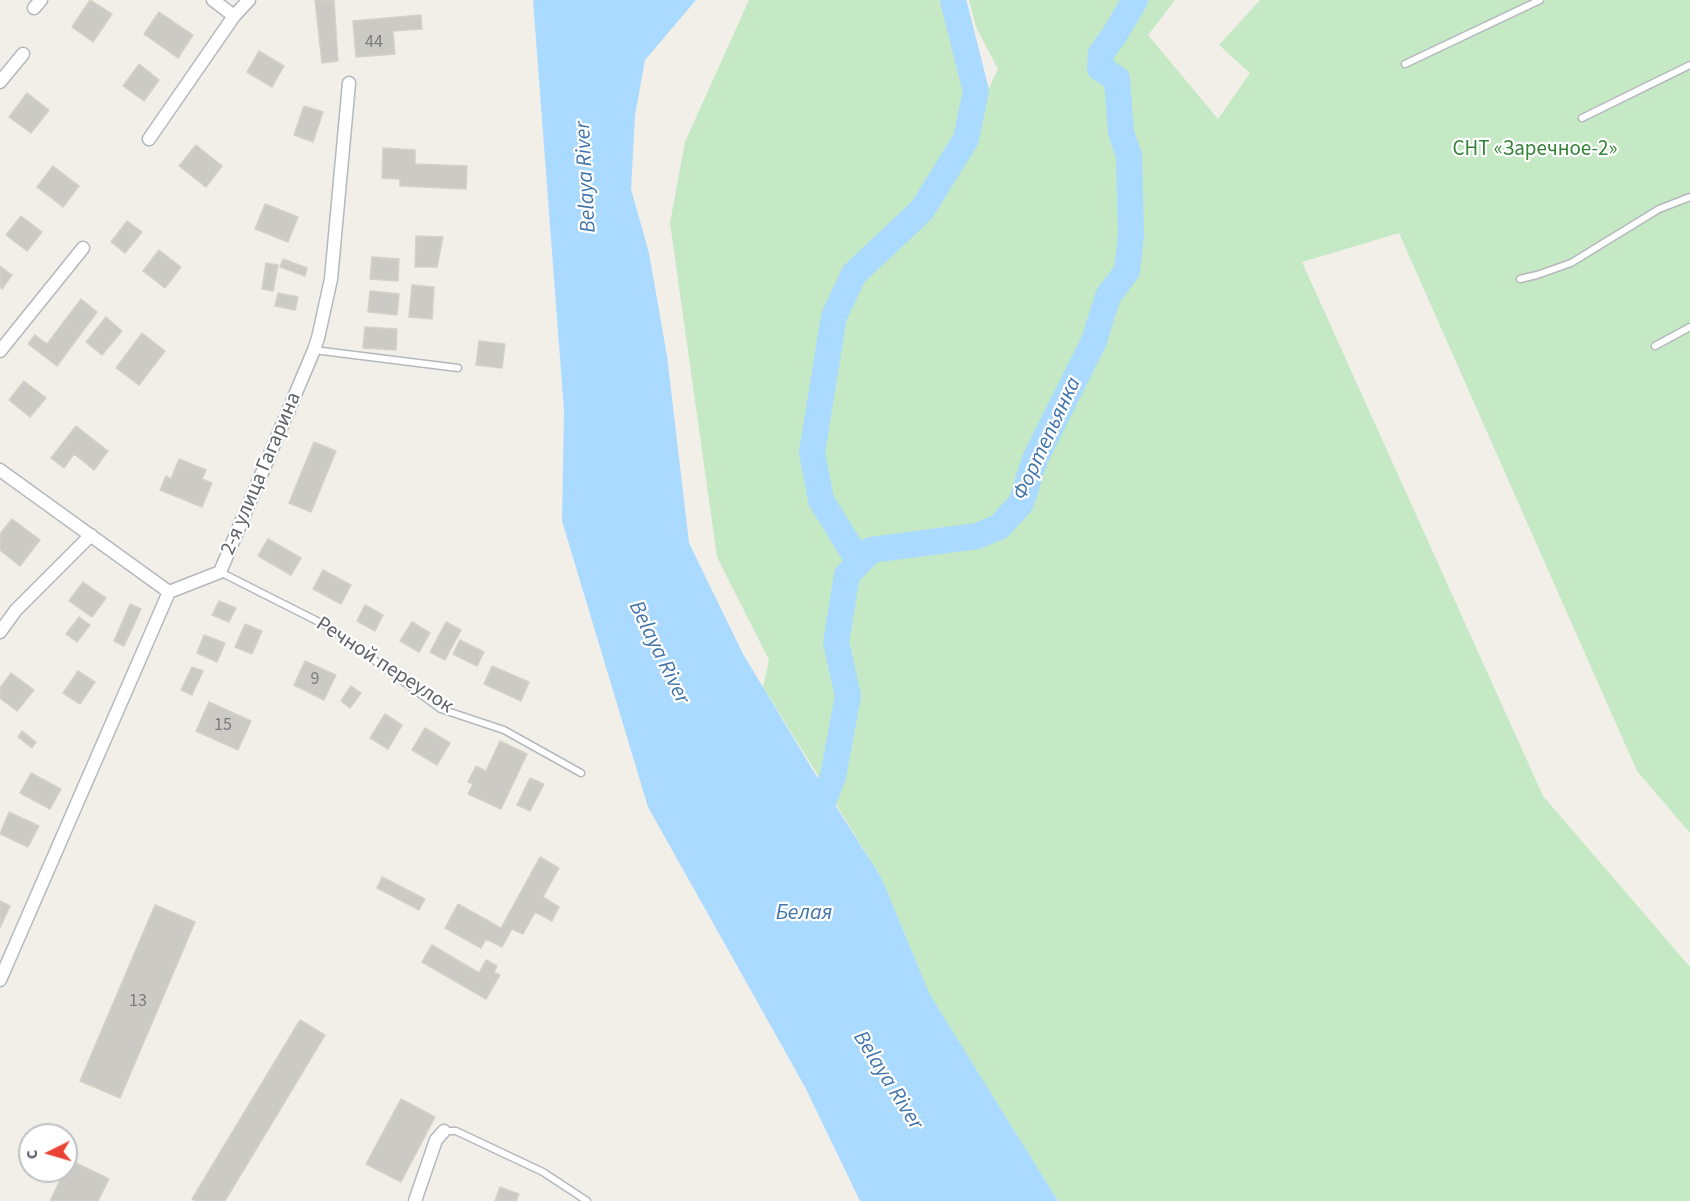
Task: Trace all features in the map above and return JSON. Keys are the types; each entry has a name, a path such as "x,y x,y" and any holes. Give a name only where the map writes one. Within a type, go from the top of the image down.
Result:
{"street":[{"path":"213,0 234,16"},
{"path":"149,140 234,16 249,0"},
{"path":"0,82 22,54"},
{"name":"2-я улица Гагарина","path":"169,592 220,572 314,350 331,279 349,83"},
{"path":"0,351 83,248"},
{"path":"0,470 169,592 0,980"},
{"path":"0,632 16,610 91,535"},
{"path":"416,1201 436,1140 444,1131"}],"lane":[{"path":"1405,64 1540,0"},
{"path":"1582,118 1690,65"},
{"path":"1520,279 1537,276 1571,263 1659,210 1690,197"},
{"path":"1655,346 1690,327"},
{"path":"314,350 458,368"},
{"name":"Речной переулок","path":"220,572 329,627 441,708 504,730 581,772"},
{"path":"444,1131 456,1131 543,1172 587,1201"}],"green space":[{"name":"СНТ «Заречное-2»","path":"749,0 941,0 974,121 998,69 976,27 969,0 1175,0 1148,35 1218,119 1250,73 1219,45 1260,0 1690,0 1690,833 1637,771 1399,233 1302,262 1543,796 1690,967 1690,1201 1058,1201 930,996 881,877 763,687 769,660 717,557 670,223 685,142"}],"water":[{"name":"Белая","path":"533,0 696,0 645,60 635,115 631,189 649,253 667,356 689,543 743,654 881,877 930,995 1058,1201 860,1201 805,1087 648,807 562,521 564,411"}],"building":[{"path":"90,0 112,14 93,42 72,27"},
{"path":"315,0 334,0 338,61 322,63"},
{"path":"159,12 193,35 178,58 144,34"},
{"path":"421,15 422,29 393,31 395,54 356,57 353,21"},
{"path":"259,51 284,66 272,87 247,72"},
{"path":"139,64 159,80 144,101 123,86"},
{"path":"27,93 49,110 31,133 9,117"},
{"path":"304,106 323,112 313,142 294,135"},
{"path":"196,145 222,166 206,187 179,166"},
{"path":"383,148 415,150 415,164 467,166 466,189 400,186 400,179 382,178"},
{"path":"53,166 79,186 63,207 37,187"},
{"path":"265,204 298,217 288,242 255,229"},
{"path":"21,216 42,232 27,251 6,235"},
{"path":"127,221 142,232 125,253 111,242"},
{"path":"416,236 443,237 437,267 415,267"},
{"path":"159,250 181,267 165,288 143,271"},
{"path":"372,257 399,259 398,281 370,279"},
{"path":"283,259 307,268 305,276 280,267"},
{"path":"266,263 278,265 273,291 262,289"},
{"path":"0,266 12,275 2,289 0,287"},
{"path":"412,285 434,287 432,319 409,317"},
{"path":"370,291 399,294 397,315 368,312"},
{"path":"278,293 298,297 295,310 275,306"},
{"path":"81,299 97,312 57,366 28,344 35,335 47,344"},
{"path":"106,317 122,331 102,355 86,342"},
{"path":"365,327 397,329 396,350 363,348"},
{"path":"142,333 165,351 139,385 116,368"},
{"path":"479,341 505,344 502,368 476,365"},
{"path":"24,381 46,398 30,417 9,400"},
{"path":"76,426 108,451 94,470 74,454 64,468 51,458"},
{"path":"314,442 336,451 311,512 289,503"},
{"path":"179,459 206,470 202,479 212,483 202,507 160,490 166,476 171,479"},
{"path":"12,519 40,540 20,566 0,550 0,534"},
{"path":"268,539 301,558 291,575 258,556"},
{"path":"323,570 351,585 341,604 313,589"},
{"path":"83,582 106,598 92,617 69,601"},
{"path":"219,601 236,608 229,622 212,615"},
{"path":"130,604 141,609 124,646 114,641"},
{"path":"365,605 383,615 375,631 357,621"},
{"path":"79,617 90,625 77,642 66,634"},
{"path":"412,622 430,633 419,652 400,641"},
{"path":"446,622 461,630 445,660 430,652"},
{"path":"245,624 262,631 252,654 235,647"},
{"path":"204,635 225,643 217,662 197,653"},
{"path":"460,640 484,652 477,666 453,654"},
{"path":"305,661 336,675 324,700 294,685"},
{"path":"492,666 529,682 521,701 484,684"},
{"path":"192,667 203,671 192,695 181,690"},
{"path":"78,671 95,682 80,704 63,693"},
{"path":"11,673 34,690 17,711 0,698 0,688"},
{"path":"351,686 361,693 350,708 341,701"},
{"path":"209,702 251,721 238,750 196,731"},
{"path":"385,714 402,725 388,749 370,738"},
{"path":"425,728 450,743 437,765 412,750"},
{"path":"22,731 36,742 32,748 18,737"},
{"path":"500,741 527,754 501,809 468,794 473,784 468,782 476,766 486,771"},
{"path":"31,773 61,789 50,809 20,793"},
{"path":"530,778 544,784 530,811 517,805"},
{"path":"9,812 39,826 28,847 0,834"},
{"path":"540,857 559,868 543,897 559,907 552,921 535,912 523,934 512,929 502,947 486,939 481,948 445,928 458,904 501,928"},
{"path":"382,877 425,899 419,910 377,888"},
{"path":"0,901 10,906 0,928"},
{"path":"155,905 195,922 120,1098 80,1081"},
{"path":"432,945 479,973 486,960 497,966 494,972 500,975 486,999 422,962"},
{"path":"300,1020 325,1035 225,1201 192,1199"},
{"path":"401,1099 435,1117 401,1182 366,1164"},
{"path":"78,1164 109,1179 98,1201 50,1201 59,1183 78,1183"},
{"path":"500,1187 519,1194 516,1201 495,1201"}],"waterway":[{"path":"859,562 821,500 812,452 834,316 854,274 922,210 966,139 976,91 953,0"},
{"name":"Фортепьянка","path":"814,825 833,776 848,696 836,642 847,575 871,550 977,536 999,527 1021,503 1035,459 1094,341 1108,296 1127,271 1131,235 1129,156 1121,132 1117,79 1100,68 1101,53 1135,0"}],"water label":[{"name":"Belaya River","path":"587,177"},
{"name":"Belaya River","path":"658,653"},
{"name":"Belaya River","path":"887,1081"}]}
